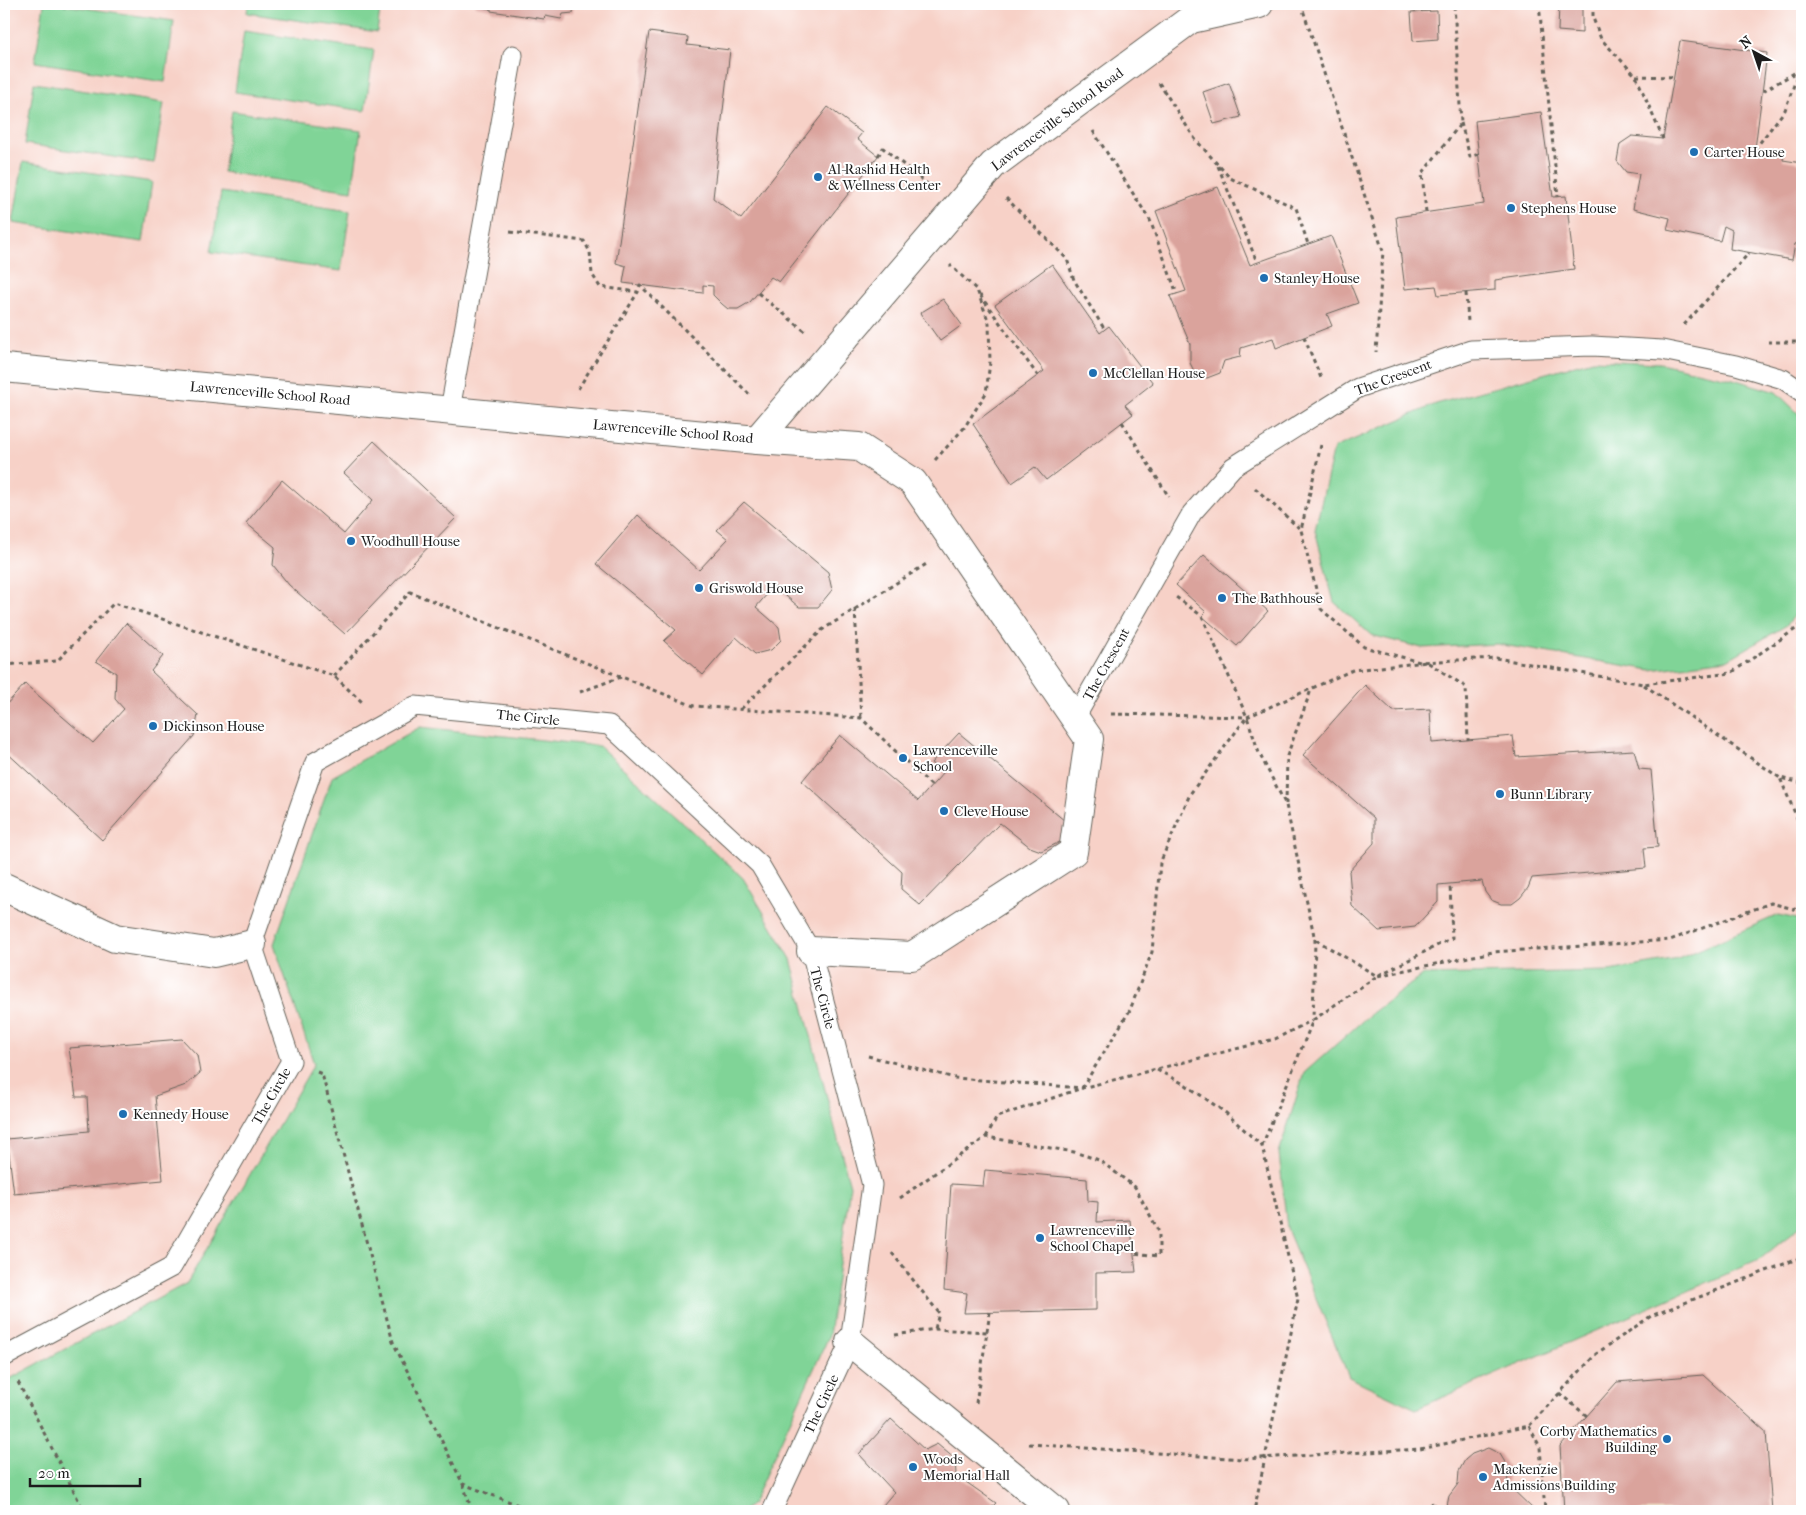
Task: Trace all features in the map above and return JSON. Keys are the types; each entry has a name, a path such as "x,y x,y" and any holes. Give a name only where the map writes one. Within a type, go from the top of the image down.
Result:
{"street":[{"name":"Lawrenceville School Road","path":"4,368 757,440 993,165 1192,19 1259,4"},
{"path":"757,440 859,447 914,482 1089,739 1073,852 912,956 810,951"},
{"path":"4,886 115,938 214,953 252,944"},
{"path":"850,1342 1056,1511"}],"lane":[{"path":"450,410 513,55"},
{"name":"The Crescent","path":"1075,718 1192,513 1233,467 1358,388 1470,350 1592,346 1662,350 1736,365 1783,379 1802,392"},
{"name":"The Circle","path":"4,1356 172,1267 290,1061 252,944 314,762 415,706 608,725 760,865 810,951 872,1185 850,1342 772,1511"}],"path":[{"path":"1301,4 1383,251 1374,382"},
{"path":"1454,4 1461,123 1470,157 1479,154"},
{"path":"1539,4 1558,197"},
{"path":"1593,4 1593,18 1601,40 1636,76 1663,139"},
{"path":"1755,149 1785,110 1798,70 1802,48"},
{"path":"1142,56 1195,139 1217,164 1230,178 1296,208 1308,244"},
{"path":"1762,91 1798,70"},
{"path":"1636,76 1673,77"},
{"path":"1076,104 1150,220 1177,294"},
{"path":"1426,212 1422,174 1461,123"},
{"path":"878,156 882,148 957,207"},
{"path":"1217,164 1257,262"},
{"path":"984,176 1067,259 1074,280 1105,330"},
{"path":"482,228 584,241 590,252 592,274 600,287 638,292"},
{"path":"926,243 977,290 1038,376"},
{"path":"1662,350 1749,253"},
{"path":"557,421 638,292 640,285 774,420"},
{"path":"914,482 964,428 986,393 990,362 988,323 977,290"},
{"path":"758,293 832,353"},
{"path":"1304,337 1332,404 1301,530 1321,609 1364,647 1420,662 1496,658 1643,684 1731,673 1797,628 1802,622"},
{"path":"1122,422 1171,501 1192,513"},
{"path":"1233,467 1301,530"},
{"path":"741,709 822,630 957,545"},
{"path":"1153,580 1202,616 1246,717 1259,753 1286,805"},
{"path":"334,676 410,592 694,706 861,718 932,786"},
{"path":"4,664 56,661 114,603 334,676 384,723"},
{"path":"855,609 861,718"},
{"path":"1075,718 1115,713 1246,717 1354,670 1427,662 1466,687 1468,740"},
{"path":"1643,684 1780,778 1802,783"},
{"path":"1262,1146 1313,1020 1316,940 1286,805 1288,756 1311,689"},
{"path":"1082,1088 1130,1010 1152,952 1160,863 1190,794 1246,717"},
{"path":"1780,778 1800,825 1802,836"},
{"path":"935,1328 939,1313 867,1221 986,1138 997,1117 1082,1088 1275,1039 1313,1020 1377,976 1452,938 1450,884"},
{"path":"1316,940 1377,976 1493,952 1670,940 1771,903 1802,911"},
{"path":"836,1048 955,1078 1082,1088"},
{"path":"290,1061 322,1074 393,1342 462,1484 472,1511"},
{"path":"1156,1069 1186,1085 1226,1113 1262,1146 1298,1299 1254,1511"},
{"path":"986,1138 1074,1152 1099,1160 1135,1187 1159,1232 1159,1256 1134,1253"},
{"path":"1028,1444 1242,1459 1420,1449 1529,1426 1596,1354 1651,1316 1802,1257"},
{"path":"970,1440 990,1312"},
{"path":"850,1342 935,1328 987,1332"},
{"path":"4,1356 84,1511"},
{"path":"1559,1394 1586,1416"},
{"path":"1529,1426 1540,1447 1545,1511"},
{"path":"462,1484 534,1511"}],"shaded area":[{"name":"Lawrenceville School","path":"4,4 1802,4 1802,1511 4,1511"}],"green space":[{"path":"44,4 57,4 174,21 165,82 35,62"},
{"path":"248,4 381,4 377,32 247,13"},
{"path":"244,31 374,50 365,111 235,92"},
{"path":"34,83 164,103 154,163 25,144"},
{"path":"232,111 361,130 352,191 223,172"},
{"path":"23,162 152,182 143,242 13,223"},
{"path":"221,192 350,211 341,271 211,252"},
{"path":"1593,360 1660,363 1733,379 1776,392 1802,417 1802,606 1787,625 1727,660 1651,670 1497,644 1422,648 1371,635 1334,602 1315,530 1334,448 1436,404"},
{"path":"420,727 599,746 743,878 791,959 850,1186 829,1336 752,1504 743,1511 4,1511 4,1382 187,1283 314,1064 274,944 332,777"},
{"path":"1778,915 1802,920 1802,1225 1759,1260 1416,1409 1349,1377 1287,1229 1279,1153 1304,1073 1368,1016 1423,975 1609,971 1678,959"}],"building":[{"path":"475,4 574,4 573,13 563,14 561,19 545,16 544,19 491,11 491,9 475,6"},
{"path":"1559,4 1582,4 1582,33 1558,31"},
{"path":"1437,11 1438,39 1413,41 1411,12"},
{"name":"Al-Rashid Health & Wellness Center","path":"649,32 688,37 687,45 730,50 713,198 741,219 828,107 862,133 857,139 878,156 779,282 771,277 750,302 738,309 728,309 722,304 713,295 713,286 703,285 703,293 623,283 626,266 616,263"},
{"name":"Carter House","path":"1680,41 1767,53 1755,149 1784,154 1783,160 1802,163 1802,242 1795,244 1792,260 1730,249 1732,230 1724,226 1720,241 1667,230 1670,218 1633,209 1639,174 1626,172 1617,161 1620,144 1632,136 1663,139"},
{"path":"1229,83 1241,117 1214,124 1203,92"},
{"name":"Stephens House","path":"1541,112 1553,197 1566,196 1574,269 1495,280 1495,290 1438,295 1436,286 1405,289 1396,217 1484,204 1475,121"},
{"name":"Stanley House","path":"1218,187 1250,265 1331,236 1358,303 1327,314 1332,326 1276,348 1273,338 1241,348 1240,357 1224,361 1220,373 1207,378 1195,373 1190,363 1190,344 1170,296 1186,291 1156,211"},
{"name":"McClellan House","path":"1052,264 1100,333 1109,326 1153,383 1125,405 1133,414 1046,480 1035,467 1012,483 973,424 1044,371 995,305"},
{"path":"943,299 962,325 940,341 920,313"},
{"name":"Woodhull House","path":"374,441 456,518 345,634 289,585 273,565 275,547 246,523 282,480 344,534 373,500 344,473"},
{"name":"Griswold House","path":"744,502 828,572 832,590 818,607 799,607 774,586 756,607 779,627 781,640 771,650 755,654 736,637 703,675 664,641 676,630 596,564 638,515 699,570 728,539 717,530"},
{"name":"The Bathhouse","path":"1204,555 1268,611 1237,646 1202,616 1206,612 1176,585"},
{"name":"Dickinson House","path":"126,623 163,656 151,671 198,715 194,736 102,840 4,750 4,707 25,684 93,743 124,709 115,699 116,673 96,661"},
{"name":"Bunn Library","path":"1365,685 1393,711 1430,709 1432,743 1513,736 1516,757 1634,750 1639,769 1651,770 1658,847 1644,848 1646,868 1532,878 1528,888 1512,904 1501,904 1491,900 1485,892 1482,881 1438,885 1438,902 1415,927 1379,931 1352,906 1349,871 1374,843 1374,818 1303,755"},
{"name":"Cleve House","path":"959,733 1065,821 1062,841 1041,851 1030,847 1000,823 920,905 901,889 902,872 802,781 840,735 918,801 944,772 931,763"},
{"name":"Kennedy House","path":"182,1039 197,1055 200,1073 186,1085 155,1096 163,1180 14,1194 7,1139 89,1131 87,1097 76,1097 69,1048"},
{"name":"Lawrenceville School Chapel","path":"985,1170 1087,1179 1088,1201 1098,1202 1097,1222 1130,1220 1136,1272 1096,1273 1096,1310 964,1313 967,1293 944,1290 951,1184 983,1186"},
{"name":"Corby Mathematics Building","path":"1703,1375 1766,1432 1772,1511 1564,1511 1560,1446 1617,1382"},
{"name":"Woods Memorial Hall","path":"891,1419 925,1450 937,1444 955,1459 956,1475 996,1503 988,1511 878,1511 894,1492 859,1454"},
{"name":"Mackenzie Admissions Building","path":"1488,1448 1500,1454 1509,1469 1507,1484 1533,1511 1446,1511 1449,1496 1458,1484 1459,1471 1465,1460 1472,1454"},
{"path":"1432,1502 1443,1511 1423,1511"}],"place":[{"name":"Carter House","path":"1694,152"},
{"name":"Al-Rashid Health & Wellness Center","path":"818,177"},
{"name":"Stephens House","path":"1511,208"},
{"name":"Stanley House","path":"1264,278"},
{"name":"McClellan House","path":"1093,373"},
{"name":"Woodhull House","path":"351,541"},
{"name":"Griswold House","path":"699,588"},
{"name":"The Bathhouse","path":"1222,598"},
{"name":"Dickinson House","path":"153,726"},
{"name":"Lawrenceville School","path":"903,758"},
{"name":"Bunn Library","path":"1500,794"},
{"name":"Cleve House","path":"944,811"},
{"name":"Kennedy House","path":"123,1114"},
{"name":"Lawrenceville School Chapel","path":"1040,1238"},
{"name":"Corby Mathematics Building","path":"1667,1439"},
{"name":"Woods Memorial Hall","path":"913,1467"},
{"name":"Mackenzie Admissions Building","path":"1483,1477"}]}
